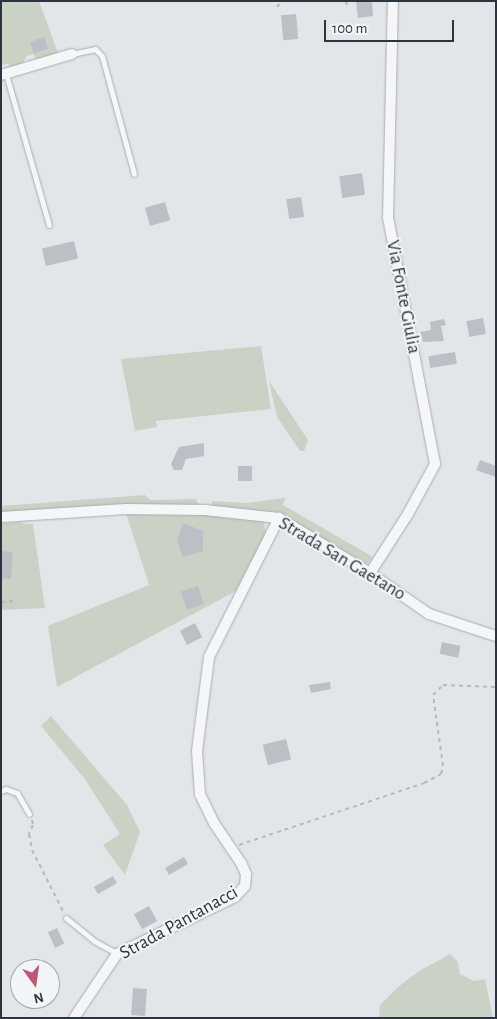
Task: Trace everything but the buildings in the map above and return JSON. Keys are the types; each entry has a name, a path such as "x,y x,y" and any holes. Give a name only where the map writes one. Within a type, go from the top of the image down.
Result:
{"street":[{"name":"Via Fonte Giulia","path":"370,573 408,514 435,464 388,218 393,1"},
{"path":"3,75 72,54"},
{"name":"Strada San Gaetano","path":"1,517 126,509 205,510 279,518 370,573 429,614 496,636"},
{"name":"Strada Pantanacci","path":"74,1018 118,954 241,892 246,874 205,806 197,781 206,672 214,644 279,518"}],"lane":[{"path":"72,54 95,49 102,56 134,174"},
{"path":"3,75 49,225"},
{"path":"1,791 6,789 17,793 29,814"},
{"path":"66,918 94,941 118,954"}],"path":[{"path":"277,7 282,1"},
{"path":"346,1 347,6"},
{"path":"1,602 14,601"},
{"path":"232,848 424,784 440,774 443,766 433,695 443,685 496,687"},
{"path":"29,814 33,822 29,834 32,850 66,918"}],"shaded area":[{"path":"1,1 39,1 58,53 37,60 33,54 27,56 22,64 11,68 8,64 1,65"},
{"path":"261,346 271,409 156,421 157,427 135,431 121,359"},
{"path":"269,381 308,440 304,451 300,451 277,417"},
{"path":"145,495 150,500 196,499 199,506 1,514 1,506"},
{"path":"285,498 283,505 373,557 368,563 360,563 279,513 211,507 212,501 247,503"},
{"path":"126,513 204,514 264,521 266,537 236,591 57,687 48,626 149,585"},
{"path":"22,522 23,524 33,524 45,608 1,610 1,523"},
{"path":"51,716 127,805 140,832 125,875 103,845 120,834 84,778 41,726"},
{"path":"450,954 458,962 460,974 474,981 485,979 493,1018 379,1018 380,1005 398,987 419,971"}]}
